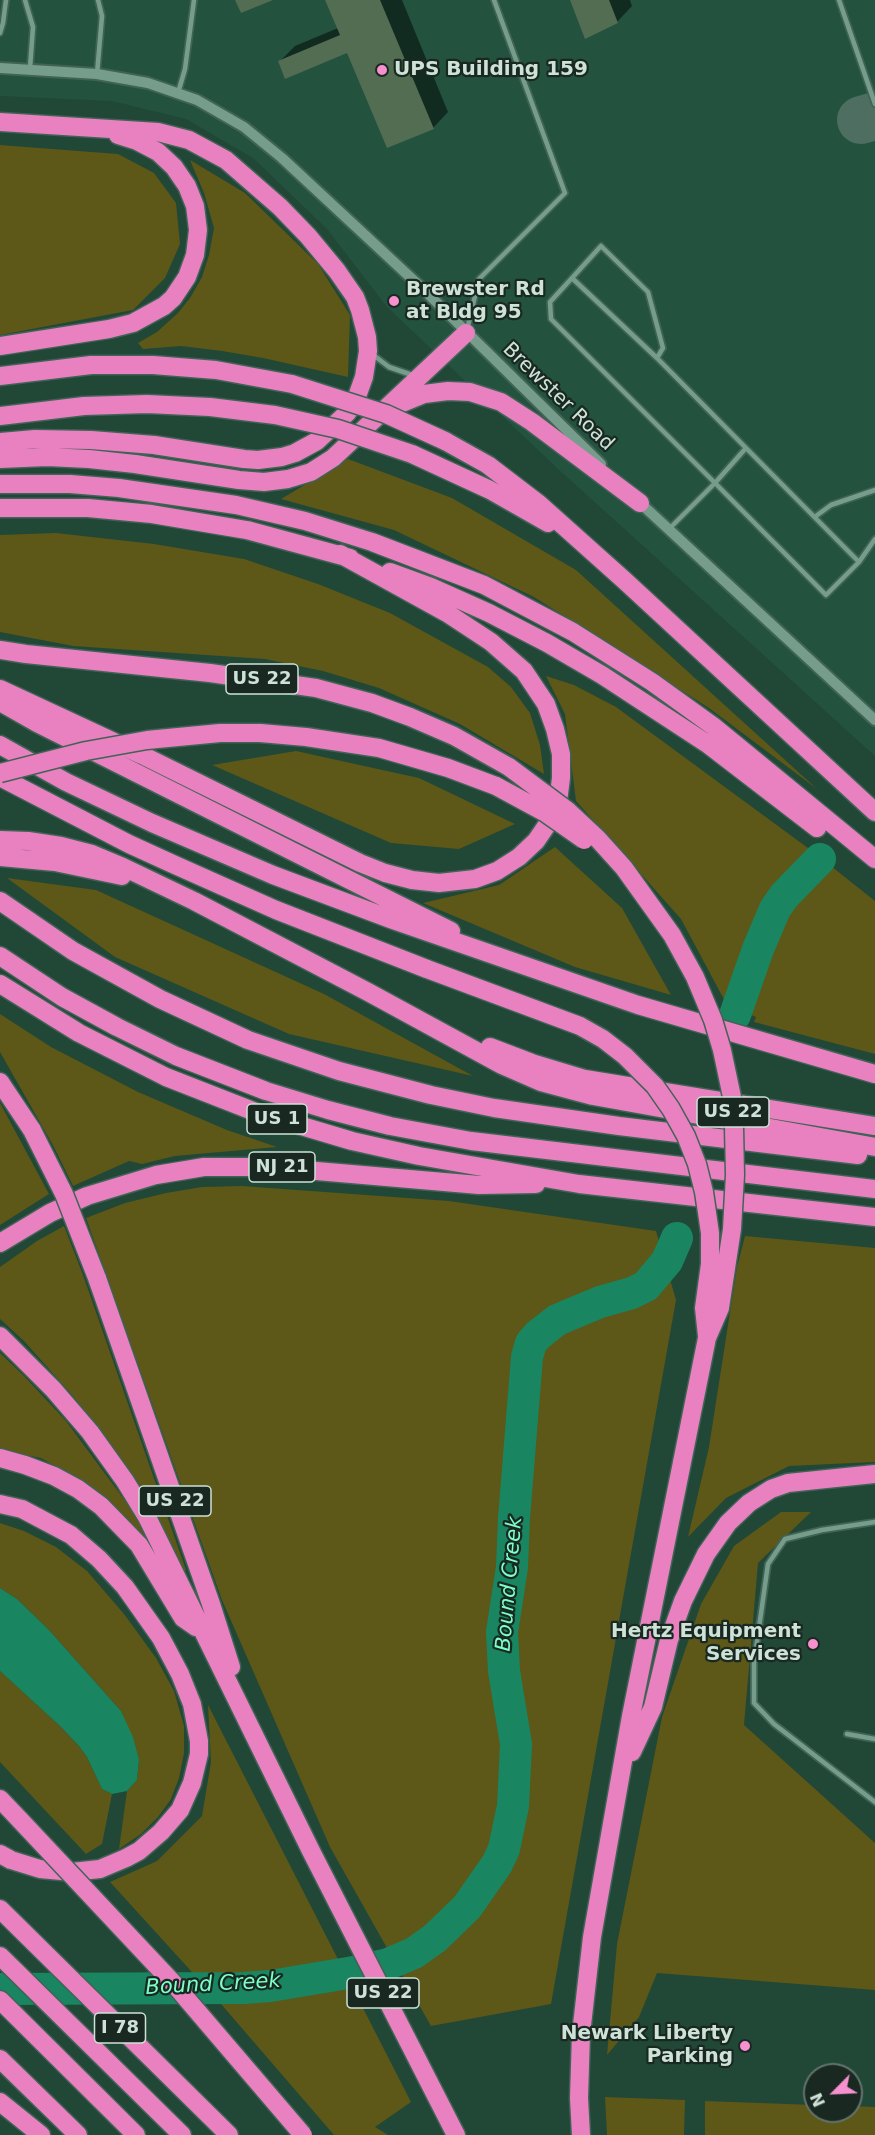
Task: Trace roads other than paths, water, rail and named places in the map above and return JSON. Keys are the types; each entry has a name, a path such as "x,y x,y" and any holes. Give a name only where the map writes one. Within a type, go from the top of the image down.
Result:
{"highway":[{"path":"0,122 142,130 173,135 202,146 238,169 308,236 348,285 360,310 368,351 364,377 355,402 317,441 282,457 251,460 154,445 91,440 35,439 0,442"},
{"path":"0,346 109,329 144,319 172,298 192,266 197,243 196,212 187,186 174,167 158,152 137,141 81,127"},
{"path":"0,459 46,457 100,460 239,480 276,481 300,476 322,466 342,451 375,417 466,333"},
{"path":"0,376 58,368 132,364 216,369 292,384 386,414 445,441 474,456 513,483 624,580 875,812"},
{"path":"375,417 412,398 436,391 470,392 490,398 521,414 640,503"},
{"path":"0,416 52,408 147,404 210,407 275,415 338,429 412,454 460,475 518,506 566,536 624,580"},
{"path":"0,484 61,484 119,488 236,505 304,521 350,535 405,553 484,585 573,632 678,700 713,726 875,860"},
{"path":"0,508 56,507 153,514 247,530 340,554 460,599 593,669 709,745 875,873"},
{"path":"0,689 122,745 385,873 412,880 452,882 475,879 497,871 519,857 536,841 549,822 558,802 561,754 546,705 524,671 484,637 340,554"},
{"name":"US 22","path":"0,650 246,677 316,688 372,703 454,736 509,767 555,800 582,824 610,853 649,901 672,935 701,991 717,1034 732,1097 735,1175 732,1229 720,1308 707,1338 620,1778 592,1937 579,2066 581,2135"},
{"path":"0,702 37,723 516,964"},
{"path":"0,772 86,751 147,740 201,735 260,733 306,736 379,748 448,768 496,786 560,822 613,864 649,901"},
{"path":"0,745 95,796 213,850 383,917 638,1005 875,1074"},
{"path":"0,777 110,834 286,914 580,1026 603,1039 625,1056 655,1086 671,1109 686,1136 697,1164 710,1233 710,1264 705,1308 707,1338"},
{"path":"0,840 44,843 92,854 123,867 194,901 368,992 509,1069 549,1084 600,1097 875,1147"},
{"path":"0,857 55,862 88,868 194,901"},
{"path":"0,901 73,951 160,999 248,1040 339,1071 431,1095 494,1108 640,1129 875,1157"},
{"path":"0,956 62,997 176,1056 266,1091 328,1110 390,1126 471,1141 875,1189"},
{"name":"US 1","path":"0,984 50,1017 107,1048 187,1086 258,1113 321,1133 385,1149 579,1184 875,1218"},
{"path":"368,992 493,1049 585,1079 875,1126"},
{"name":"US 22","path":"0,1082 32,1130 64,1194 97,1278 211,1604 249,1726 456,2135"},
{"name":"NJ 21","path":"0,1244 50,1213 87,1196 156,1174 204,1167 299,1168 479,1185 579,1184"},
{"path":"0,1336 64,1401 120,1473 157,1536 249,1726"},
{"path":"0,1458 54,1476 78,1489 101,1506 139,1545 183,1618 203,1631"},
{"path":"620,1778 653,1707 669,1640 683,1601 706,1554 728,1523 749,1503 771,1489 788,1483 875,1474"},
{"path":"0,1504 22,1509 71,1535 99,1559 125,1587 149,1620 180,1674 192,1704 199,1741 199,1754 192,1783 180,1810 161,1832 139,1851 100,1869 72,1872 40,1869 0,1854"},
{"path":"0,1799 159,1968 303,2135"},
{"name":"I 78","path":"5,1915 229,2135"},
{"name":"I 78","path":"0,1956 182,2135"},
{"path":"0,2000 136,2135"},
{"path":"0,2059 78,2135"},
{"path":"0,2065 27,2086"},
{"path":"0,2102 41,2135"}],"street":[{"name":"Brewster Road","path":"0,68 97,74 148,83 197,100 244,127 282,158 424,290 668,530 875,720"}],"lane":[{"path":"0,33 6,0"},
{"path":"25,0 33,27 30,70"},
{"path":"97,74 102,16 98,0"},
{"path":"178,93 185,69 194,0"},
{"path":"466,333 479,279 565,193 494,0"},
{"path":"839,0 875,104"},
{"path":"657,358 663,348 648,292 601,246 550,302 551,319 826,595 859,562 875,539"},
{"path":"572,278 657,358 816,516 859,562"},
{"path":"368,351 389,367 419,377"},
{"path":"668,530 716,483 746,447"},
{"path":"816,516 831,505 875,490"},
{"path":"875,1522 822,1530 785,1539 768,1564 754,1663 754,1703 774,1724 875,1802"},
{"path":"847,1734 875,1738"}],"waterway":[{"name":"Bound Creek","path":"735,1015 775,909 784,896 820,859"},
{"name":"Bound Creek","path":"0,1989 244,1988 348,1973 388,1964 414,1953 435,1938 467,1907 497,1864 504,1849 513,1806 516,1744 504,1671 502,1632 512,1567 527,1357 531,1343 557,1320 646,1286 667,1261 677,1238"}],"place":[{"name":"UPS Building 159","path":"382,70"},
{"name":"Brewster Rd at Bldg 95","path":"394,301"},
{"name":"Hertz Equipment Services","path":"813,1644"},
{"name":"Newark Liberty Parking","path":"745,2046"}]}
